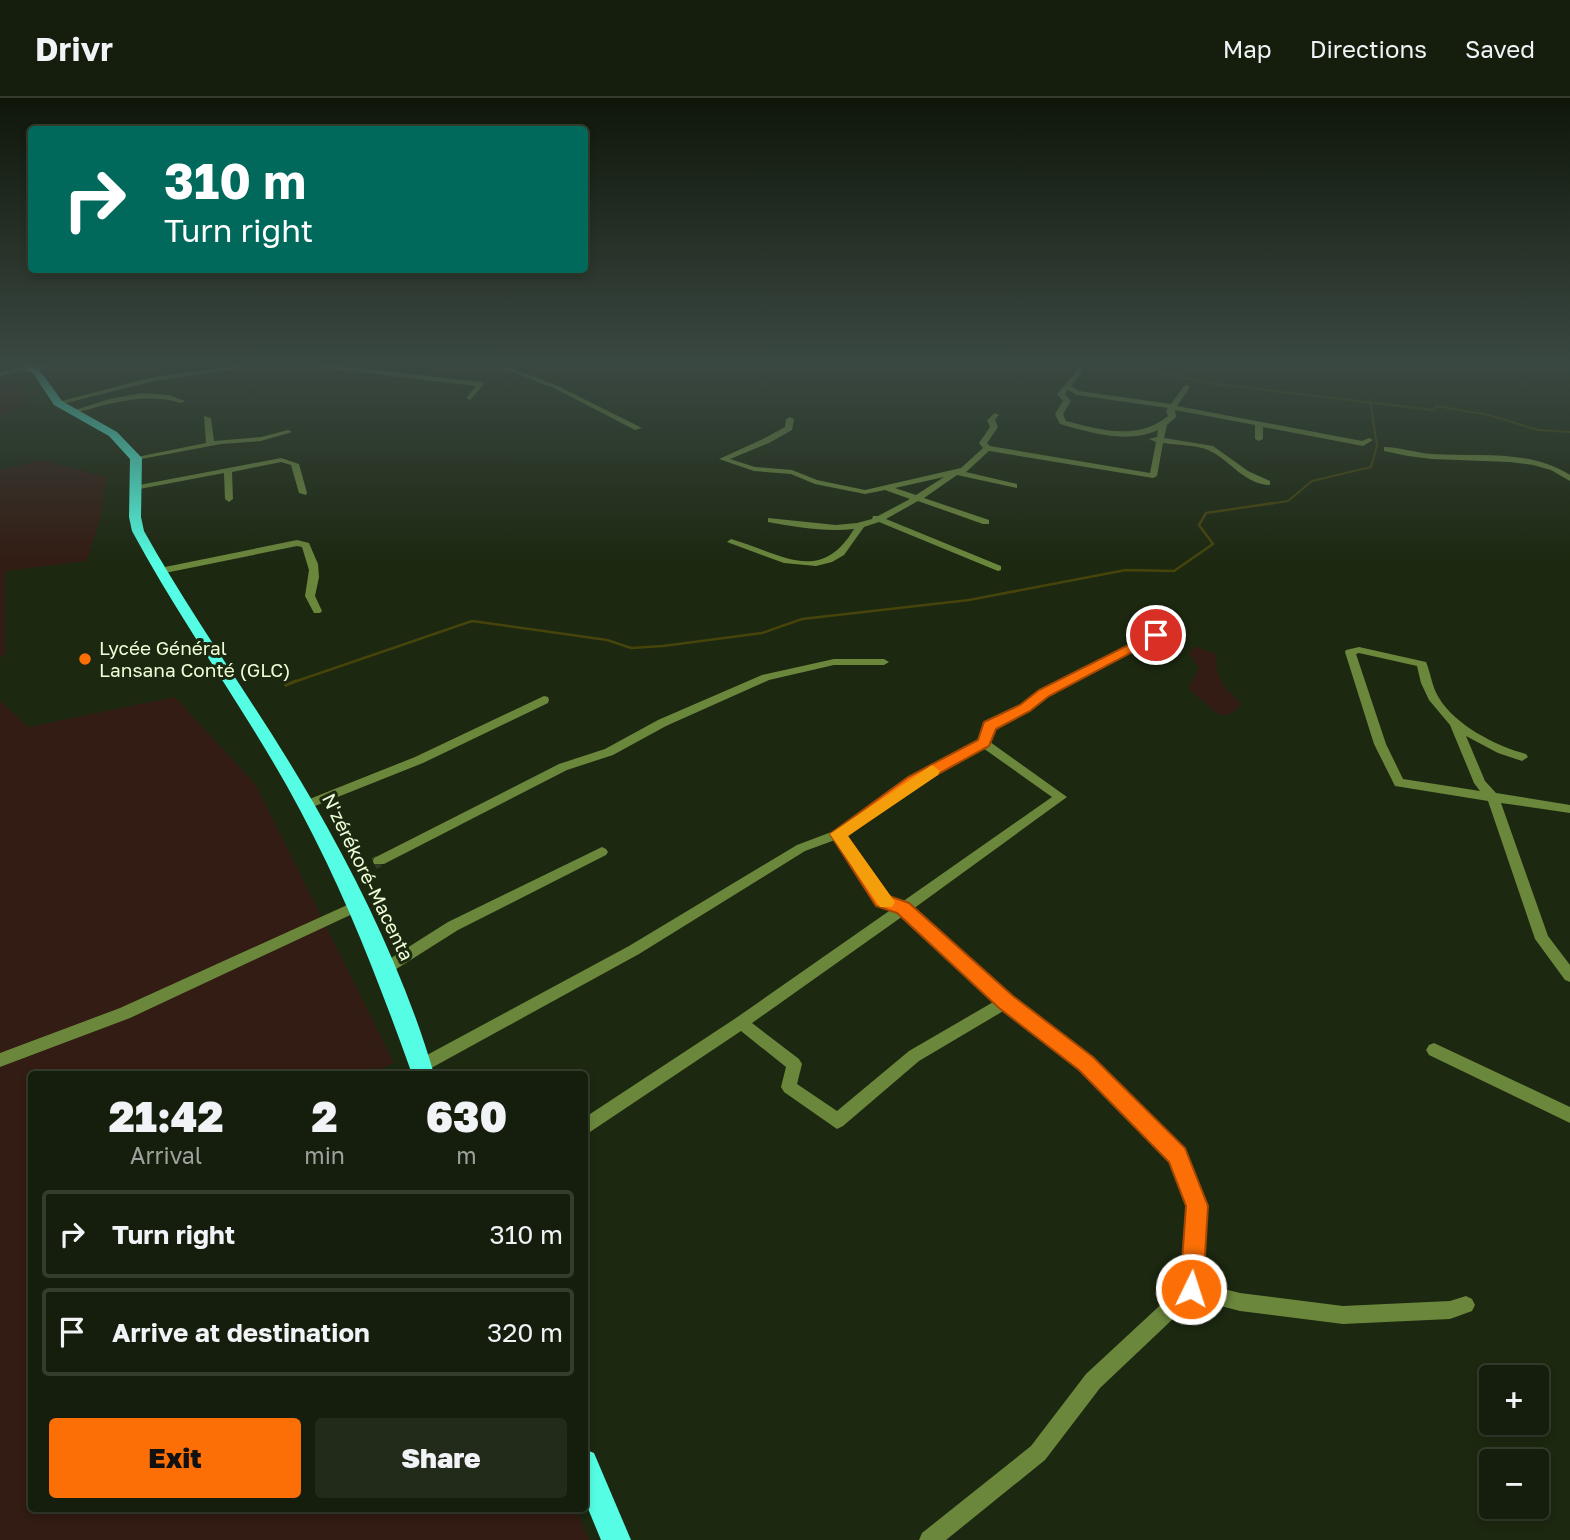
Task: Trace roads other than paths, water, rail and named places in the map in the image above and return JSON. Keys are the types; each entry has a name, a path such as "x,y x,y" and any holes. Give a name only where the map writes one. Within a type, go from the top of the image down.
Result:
{"highway":[{"path":"104,429 113,434 136,458"},
{"name":"N'zérékoré-Macenta","path":"136,458 134,488 138,531 351,875 356,906 385,969 421,1071"},
{"path":"588,1473 616,1540"}],"street":[{"path":"208,429 210,444"},
{"path":"786,429 723,458 754,469 792,472 838,488 865,492 956,472 1014,486"},
{"path":"992,429 983,443 987,447 1153,476 1154,462 1161,447 1159,440 1162,429"},
{"path":"1094,429 1210,448 1245,473 1266,483"},
{"path":"1136,435 1152,433 1157,429"},
{"path":"1259,429 1259,439"},
{"path":"1290,429 1363,444 1369,440"},
{"path":"136,458 210,444 261,439 288,432"},
{"path":"771,520 819,526 860,526 919,498 956,472 976,462 987,447"},
{"path":"1387,449 1428,459 1478,457 1541,464 1552,466 1570,479"},
{"path":"134,488 228,469 289,461 295,464 303,493"},
{"path":"228,469 229,499"},
{"path":"886,487 986,522"},
{"path":"876,518 998,568"},
{"path":"731,542 810,566 827,562 842,553 860,526"},
{"path":"160,570 297,543 306,545 316,578 310,596 317,611"},
{"path":"421,1071 634,950 801,848 838,834 913,781 984,743 989,726 1025,708 1044,693 1156,635"},
{"path":"1522,757 1504,753 1443,713 1432,695 1422,664 1359,650 1350,652 1380,744 1399,783 1570,808"},
{"path":"379,861 563,767 609,752 662,723 766,677 834,662 884,662"},
{"path":"306,805 419,760 544,699"},
{"path":"1454,720 1480,783 1493,798 1542,939 1570,976"},
{"path":"588,1125 741,1023 1061,797 984,743"},
{"path":"838,834 883,901 903,908 1006,1002 1086,1063 1178,1155 1197,1206 1191,1289 1093,1381 1038,1453 929,1540"},
{"path":"385,969 453,926 602,852"},
{"path":"0,1060 125,1013 356,906"},
{"path":"741,1023 794,1064 789,1087 837,1121 914,1056 1006,1002"},
{"path":"1434,1050 1570,1115"},
{"path":"1191,1289 1240,1302 1343,1315 1450,1310 1466,1305"}],"waterway":[{"path":"1262,505 1288,501 1312,481 1371,467 1377,446 1374,429"},
{"path":"1536,429 1570,432"},
{"path":"291,683 472,621 607,640 631,648 663,646 762,633 802,619 969,600 1126,570 1174,571 1213,544 1199,525 1206,513 1274,503"},
{"path":"291,683 296,681"},
{"path":"286,685 291,683"}],"tunnel":[{"path":"358,872 379,861"}],"place":[{"name":"Lycée Général Lansana Conté (GLC)","path":"85,659"}]}
